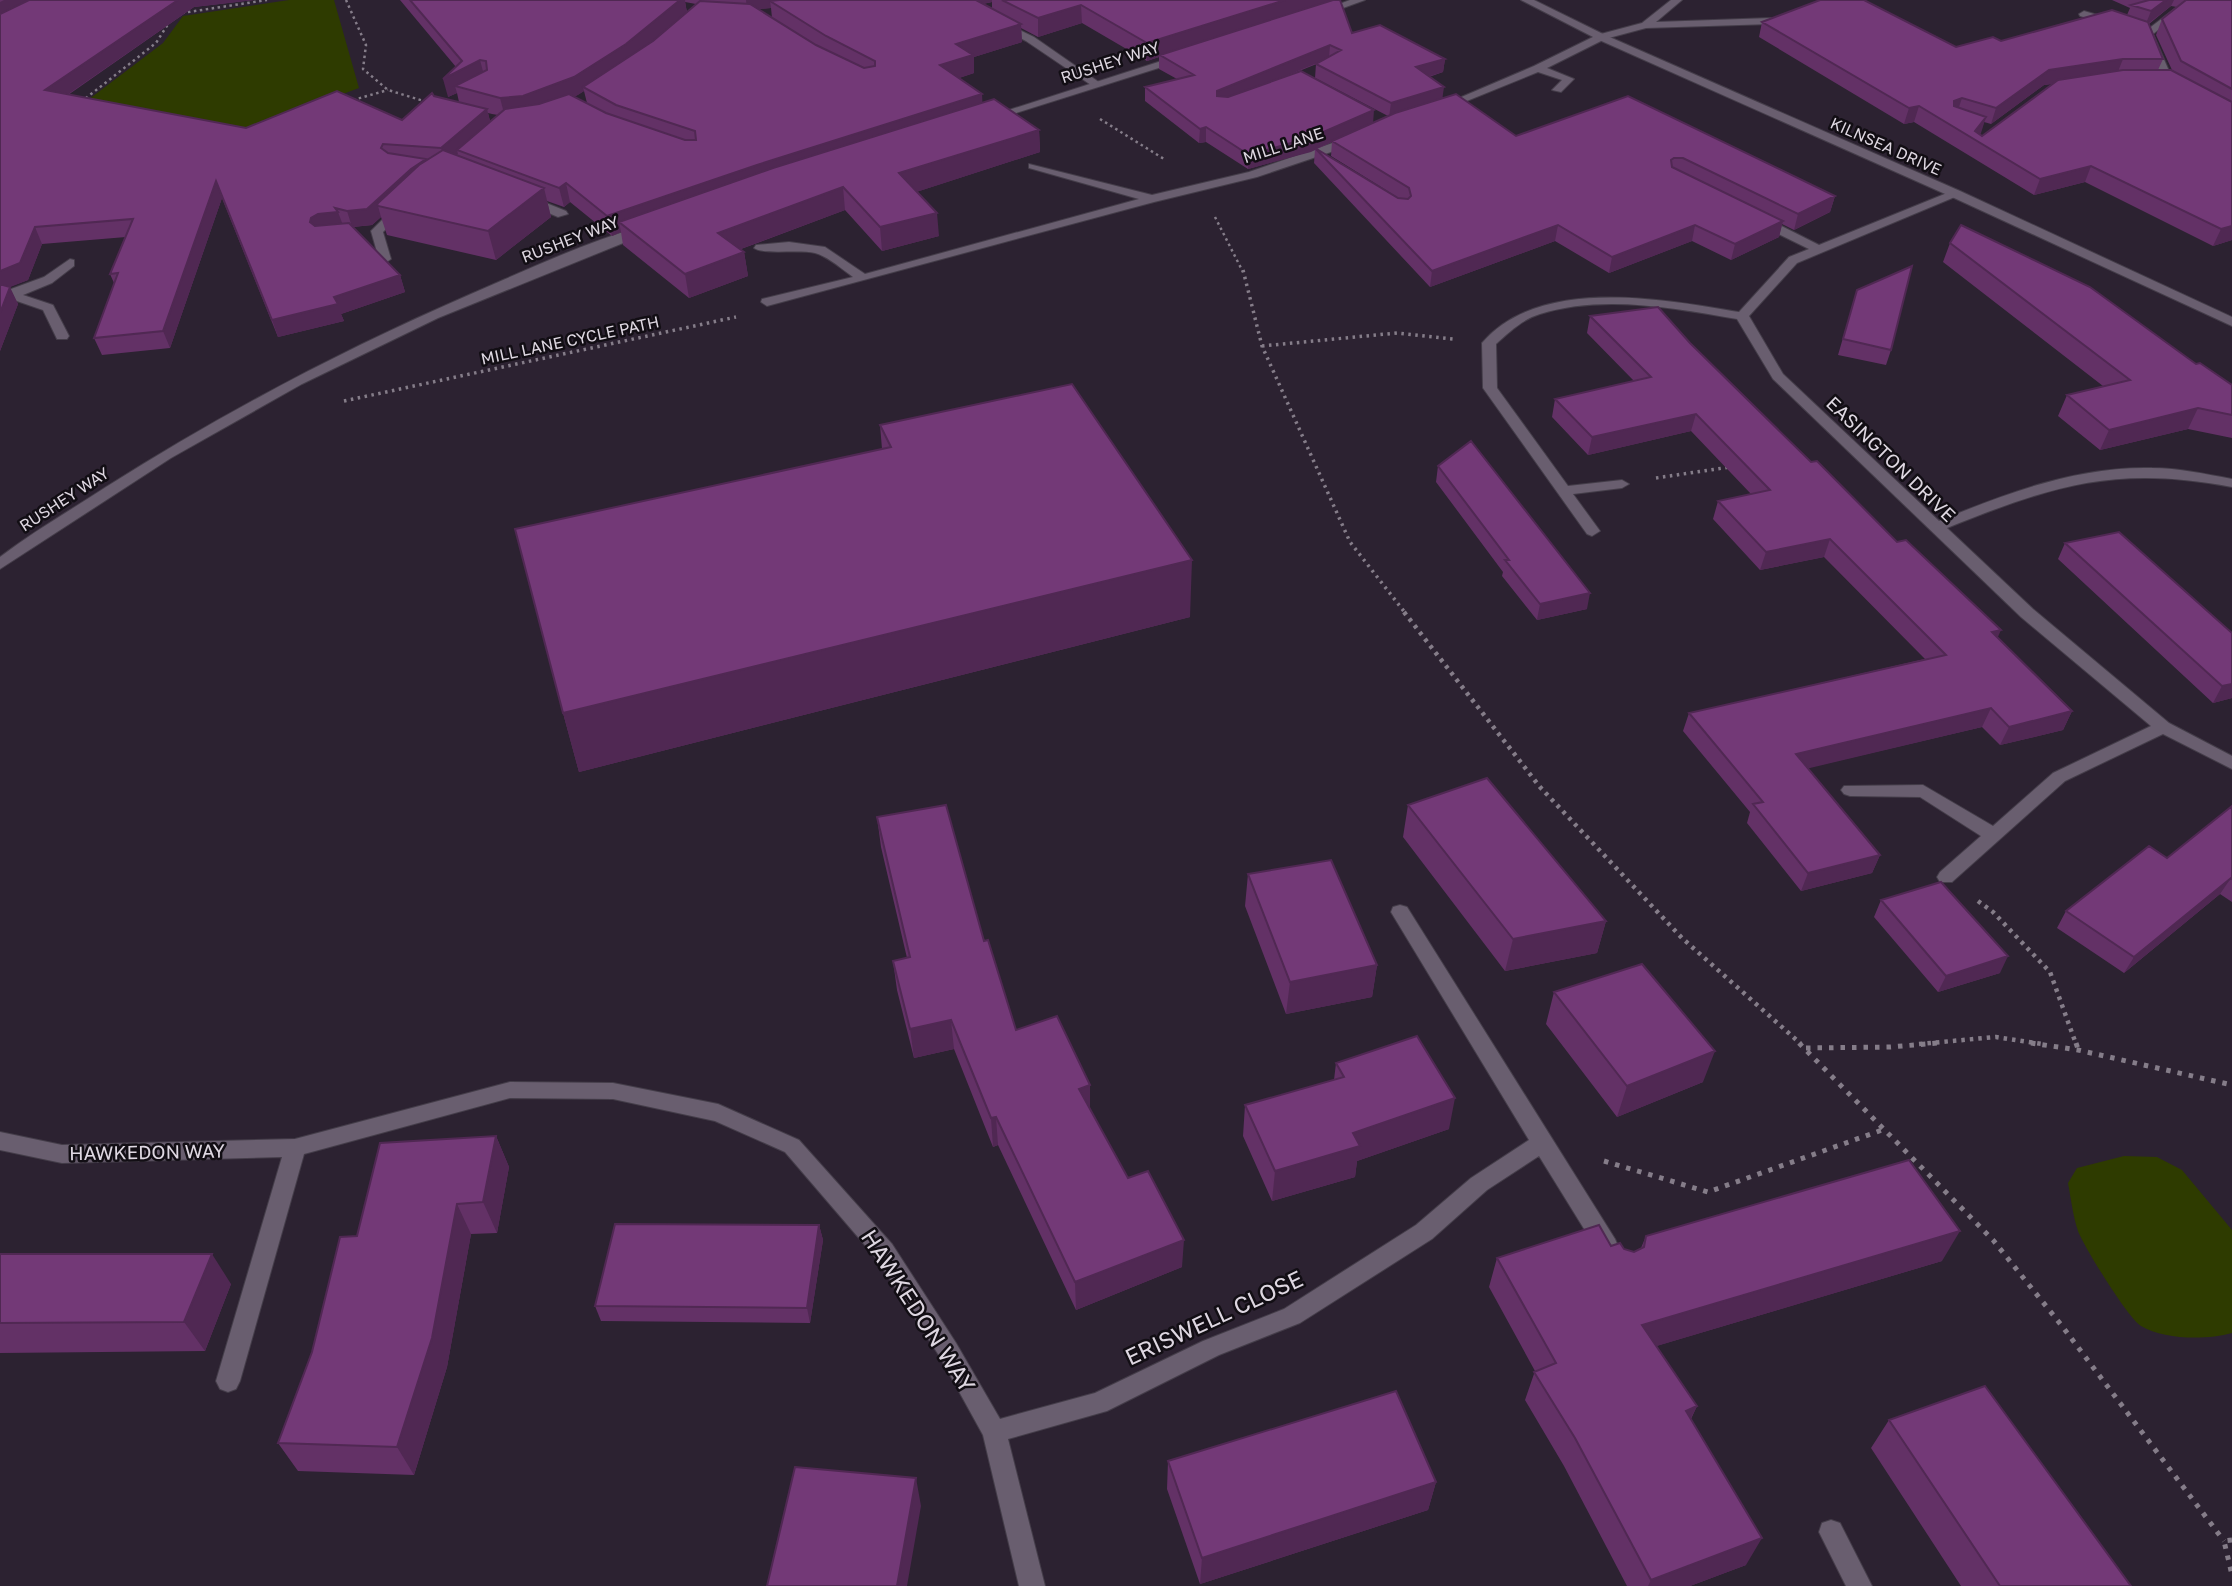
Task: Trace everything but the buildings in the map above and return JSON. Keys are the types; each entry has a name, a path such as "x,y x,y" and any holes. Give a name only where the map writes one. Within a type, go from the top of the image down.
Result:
{"street":[{"path":"1308,17 1360,0"},
{"name":"KILNSEA DRIVE","path":"1526,0 1601,37 1956,194 2232,322"},
{"path":"1646,25 1677,0"},
{"path":"2148,33 2177,10"},
{"path":"2084,14 2122,25"},
{"path":"985,16 1030,39 1098,85"},
{"path":"1434,110 1538,68 1601,37 1646,25 1771,21"},
{"path":"2135,29 2148,33"},
{"path":"2148,33 2167,80"},
{"name":"RUSHEY WAY","path":"972,124 1190,55"},
{"path":"1538,68 1569,79 1557,90"},
{"path":"2155,80 2167,80 2186,92"},
{"name":"MILL LANE","path":"767,302 1152,199 1200,189 1316,156 1364,134"},
{"path":"1316,156 1331,166"},
{"name":"MILL LANE","path":"1034,166 1152,199"},
{"path":"1592,531 1490,388 1489,343 1507,327 1535,311 1588,302 1665,303 1742,316 1793,260 1816,248 1956,194"},
{"path":"517,195 562,214"},
{"path":"385,259 371,232 412,198"},
{"path":"1745,213 1816,248"},
{"name":"RUSHEY WAY","path":"2,560 172,449 242,408 356,349 460,301 651,227"},
{"path":"760,248 789,246 821,250 863,278"},
{"path":"6,296 48,280 70,263"},
{"path":"6,296 48,309 62,336"},
{"name":"EASINGTON DRIVE","path":"1742,316 1778,376 2027,614 2164,727 2232,763"},
{"path":"1935,528 2014,495 2072,479 2142,470 2192,473 2232,483"},
{"path":"1566,491 1622,484"},
{"path":"1946,877 2059,777 2164,727"},
{"path":"1850,790 1923,791 1994,835"},
{"path":"1400,912 1622,1269"},
{"name":"HAWKEDON WAY","path":"0,1142 62,1154 295,1148 510,1090 613,1091 718,1113 792,1146 875,1241 948,1350 994,1432 1032,1586"},
{"name":"ERISWELL CLOSE","path":"994,1432 1099,1403 1211,1348 1292,1316 1424,1232 1479,1184 1542,1143"},
{"path":"228,1381 295,1148"},
{"path":"1832,1532 1859,1586"}],"path":[{"path":"80,102 156,43 174,14 267,0"},
{"path":"346,0 366,45 363,69 388,90 432,104"},
{"path":"352,100 388,90"},
{"path":"1090,113 1170,162"},
{"path":"1211,210 1242,268 1262,346 1350,542 1358,553 1540,787 1682,938 1805,1048 1993,1240 2228,1540 2232,1575"},
{"name":"MILL LANE CYCLE PATH","path":"336,402 744,316"},
{"path":"1262,346 1397,333 1489,343"},
{"path":"1622,484 1730,467"},
{"path":"1946,877 1993,912 2050,972 2078,1050"},
{"path":"1805,1048 1890,1046 1996,1037 2078,1050 2232,1085"},
{"path":"1542,1143 1708,1192 1885,1129"}],"green space":[{"path":"289,0 334,0 359,88 238,133 80,106 163,43 183,16"},
{"path":"2124,1156 2157,1157 2182,1170 2232,1230 2232,1333 2186,1337 2150,1331 2135,1320 2097,1266 2078,1231 2068,1183 2077,1168"}]}
